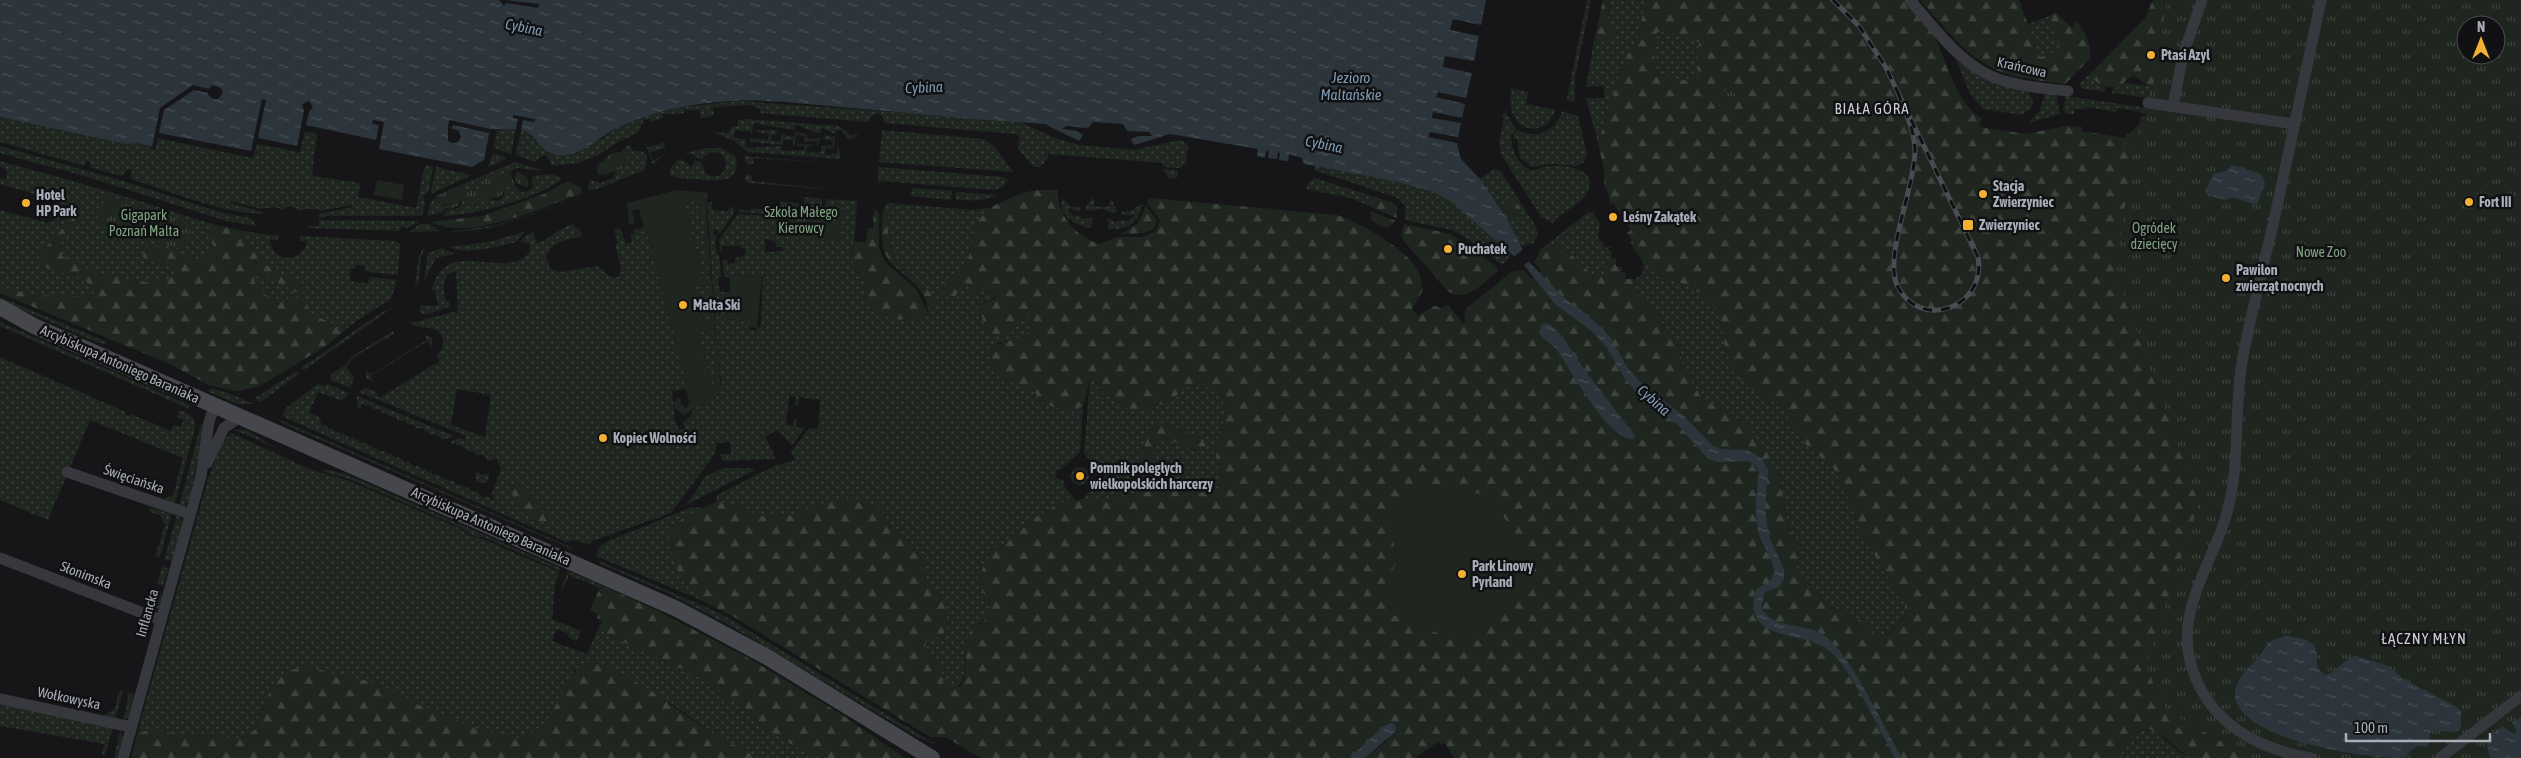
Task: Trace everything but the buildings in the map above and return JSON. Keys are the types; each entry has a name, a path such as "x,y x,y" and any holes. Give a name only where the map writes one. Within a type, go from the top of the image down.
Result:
{"street":[{"name":"Krańcowa","path":"1910,0 1963,58 1985,73 2012,83 2068,91"},
{"path":"2173,106 2183,55 2202,0"},
{"path":"2311,758 2287,754 2264,745 2233,728 2218,715 2199,685 2191,665 2186,635 2193,596 2222,531 2229,508 2236,464 2242,359 2321,0"},
{"path":"2148,103 2295,124"},
{"name":"Arcybiskupa Antoniego Baraniaka","path":"0,307 34,326"},
{"name":"Arcybiskupa Antoniego Baraniaka","path":"0,314 34,326 241,416 677,609 767,657 932,758"},
{"name":"Inflancka","path":"201,476 209,422 215,405"},
{"name":"Inflancka","path":"123,758 201,476 220,432 241,416"},
{"name":"Święciańska","path":"67,472 190,514"},
{"name":"Słonimska","path":"0,558 160,620"},
{"path":"2440,758 2521,696"},
{"name":"Wołkowyska","path":"0,699 131,727"}],"green space":[{"path":"1587,0 1591,0 1575,77 1575,101 1570,102 1567,98"},
{"path":"1603,0 1611,0 1607,19 1613,30 1613,35 1605,41 1594,41"},
{"path":"1611,0 1646,0 1638,37 1624,61 1598,143 1586,98 1604,98 1604,86 1586,87 1594,41 1602,42 1609,26 1607,19"},
{"name":"Ogródek dziecięcy","path":"1646,0 1904,0 1932,32 1958,92 1973,112 1982,118 1979,127 2026,134 2067,126 2082,127 2082,131 2125,138 2146,117 2150,87 2133,75 2117,88 2102,85 2089,75 2145,18 2153,0 2391,0 2332,758 2191,758 2160,734 2143,730 2132,735 2128,740 2121,758 1454,758 1445,743 1441,745 1439,741 1415,758 1365,758 1386,742 1395,724 1384,726 1349,758 980,758 946,737 930,737 734,617 701,600 680,577 671,549 671,533 682,519 716,502 738,506 760,516 785,517 810,507 841,500 863,501 881,509 891,527 910,541 923,561 925,578 942,599 947,615 947,627 941,637 928,639 925,644 930,654 939,664 943,684 953,689 961,686 964,680 967,638 973,627 984,621 990,610 990,600 980,589 978,577 992,551 1016,536 1030,520 1060,503 1075,500 1110,500 1127,494 1166,490 1206,493 1218,490 1223,479 1216,458 1218,436 1225,418 1223,400 1217,391 1204,386 1187,387 1168,402 1144,410 1129,409 1101,392 1099,384 1090,379 1083,406 1062,409 1052,406 1041,402 1035,393 1027,388 1000,376 994,371 990,362 991,349 1001,343 1022,336 1031,330 1030,319 1024,315 1019,318 1013,332 997,336 987,331 979,306 980,302 988,303 996,298 994,293 984,290 981,286 975,293 971,293 968,290 969,284 966,283 955,296 946,297 942,294 943,284 962,268 968,258 974,229 989,208 1029,191 1058,190 1060,208 1069,223 1083,236 1099,244 1117,237 1143,237 1156,231 1160,220 1147,203 1150,198 1337,215 1370,230 1394,246 1413,263 1420,274 1423,290 1412,309 1418,316 1434,306 1441,308 1448,305 1463,323 1466,321 1464,315 1467,308 1511,272 1524,270 1531,279 1541,271 1534,262 1540,252 1539,250 1549,243 1566,250 1594,277 1602,277 1606,273 1610,257 1616,259 1616,266 1622,267 1621,272 1626,273 1625,279 1635,279 1637,293 1660,320 1678,347 1685,372 1702,398 1746,424 1768,454 1780,481 1788,525 1798,548 1797,568 1806,586 1830,606 1862,621 1877,637 1887,636 1905,616 1905,604 1861,534 1849,499 1834,469 1805,444 1781,405 1757,394 1736,376 1725,350 1722,325 1712,302 1691,287 1655,274 1627,233 1631,230 1613,203 1610,205 1609,194 1604,186 1604,169 1598,143 1624,61 1638,37","holes":["1657,32 1674,33 1699,42 1697,81 1671,78 1663,76 1658,72 1655,65"]},
{"path":"1920,0 2019,0 2040,57 2060,51 2049,16 2055,12 2073,28 2076,21 2079,25 2089,44 2090,59 2065,84 2007,74 1993,69 1970,53 1949,33"},
{"name":"Nowe Zoo","path":"2167,0 2521,0 2521,758 2250,758 2166,710 2158,685 2154,686 2146,664 2199,504 2115,271 2134,147 2124,145 2126,133 2138,135 2141,116 2146,116 2151,86 2153,86"},
{"path":"2049,16 2061,51 2040,58 2028,24"},
{"path":"1657,31 1674,33 1699,41 1698,81 1664,76 1658,71 1655,65"},
{"path":"1955,57 2029,93 2033,100 2031,109 2021,115 1983,109 1970,94"},
{"path":"2089,75 2095,82 2105,87 2105,92 2081,88 2080,83"},
{"path":"2114,83 2151,86 2149,98 2112,93"},
{"path":"1729,87 1738,97 1722,109 1714,100"},
{"path":"1511,88 1528,92 1526,104 1556,110 1548,124 1535,129 1527,128 1516,121 1511,109"},
{"path":"2045,93 2056,94 2060,114 2028,123 2040,111"},
{"path":"2066,96 2147,108 2146,113 2117,108 2116,112 2086,107 2085,110 2075,108 2074,114 2066,114 2063,109"},
{"path":"739,101 1018,121 1055,138 1079,145 1134,150 1180,140 1188,144 1186,163 1180,168 1163,167 1163,163 1048,154 1047,160 1040,167 1034,167 1018,149 1019,136 1015,134 884,123 882,116 879,114 873,115 868,122 760,113 760,109 752,105 715,107 712,109 715,115 701,118 699,109 689,111 688,109 684,110 684,113 681,114 662,114 663,118 651,122 649,119 644,120 638,133 579,163 552,166 547,156 542,155 535,162 516,155 521,130 529,133 537,144 602,139 619,126 652,114 680,107"},
{"path":"1562,111 1578,116 1587,153 1585,161 1578,166 1550,164 1532,167 1520,158 1517,138 1514,139 1513,134 1517,130 1531,134 1544,132 1555,124"},
{"path":"1505,112 1516,129 1511,134 1515,155 1527,168 1532,170 1543,167 1566,166 1578,169 1588,177 1590,186 1584,198 1553,223 1541,217 1501,154 1499,142 1504,119 1502,115"},
{"path":"0,117 127,144 137,143 155,150 158,138 253,158 257,144 300,152 305,131 317,134 312,176 361,183 358,197 416,208 425,165 433,167 429,191 423,196 425,202 422,216 325,216 325,218 319,218 319,214 352,207 352,205 319,211 318,209 303,209 302,211 290,206 281,210 276,207 262,209 231,201 231,203 262,212 262,214 213,206 134,180 131,177 132,170 127,169 124,175 120,176 90,167 90,162 86,161 85,166 0,142"},
{"path":"738,120 839,126 851,135 858,134 850,140 841,130 837,130 835,134 822,128 820,134 796,125 794,130 754,123 751,136 751,132 737,130 733,134 735,138 746,140 746,148 782,146 782,151 804,150 804,146 797,146 797,144 816,145 806,147 807,153 821,152 821,146 827,145 825,155 837,153 837,147 840,152 840,159 748,152 734,141 713,132 728,133 732,127 738,126"},
{"path":"516,129 511,154 493,148 497,130"},
{"path":"757,130 777,130 776,135 772,134 771,141 780,142 781,134 794,137 795,132 806,134 806,138 818,139 819,137 824,138 825,135 835,137 834,148 828,149 828,145 833,145 833,141 820,138 818,147 817,141 804,142 804,136 796,135 795,146 793,146 793,140 783,140 782,145 751,142 750,146 750,138 768,140 769,134 756,132"},
{"path":"882,130 983,139 994,146 1013,172 879,162"},
{"path":"664,143 665,148 650,152 653,161 665,154 655,163 652,163 647,147"},
{"path":"630,145 633,151 641,151 647,155 645,170 594,190 589,190 588,186 591,180 601,183 613,178 616,171 624,168 627,148 625,146"},
{"path":"0,146 126,182 223,213 251,218 257,226 226,221 91,178 0,153"},
{"path":"625,148 629,153 624,168 604,175 598,174 597,167 599,162 602,163 610,154 621,152"},
{"path":"706,148 721,148 735,156 735,172 732,177 712,180 670,175 670,168 680,158 691,167 695,161 692,160 701,162 706,174 711,176 720,175 726,164 722,155 711,153 702,160 690,153 686,153"},
{"path":"493,153 506,157 506,159 489,167 488,166"},
{"path":"744,156 838,164 754,158 753,164 750,165 746,163"},
{"path":"0,161 110,192 211,224 261,234 278,235 278,240 270,240 272,248 276,253 288,258 300,254 304,249 307,241 300,241 300,236 396,241 400,244 398,275 369,272 365,270 365,266 356,265 355,269 351,269 350,281 368,283 369,277 397,280 391,299 355,322 329,343 260,386 236,391 209,385 170,364 0,293 0,210 48,223 49,221 53,222 58,212 58,204 54,202 55,200 0,184 0,178 7,179 6,169 0,167"},
{"path":"515,162 542,170 519,168 512,171 509,175 494,173 484,179 484,187 477,192 467,190 461,185"},
{"path":"1315,166 1405,182 1439,195 1453,203 1475,221 1511,254 1504,264 1499,263 1471,241 1452,230 1405,220 1405,206 1398,198 1314,170"},
{"path":"436,167 472,175 433,193 431,192"},
{"path":"878,167 1004,177 1008,180 1003,187 995,190 881,181 878,184"},
{"path":"1163,169 1178,170 1178,176 1174,179 1169,178"},
{"path":"1494,169 1500,170 1535,225 1538,234 1534,243 1521,246 1507,219 1480,179"},
{"path":"517,171 527,177 529,185 527,188 517,183 515,177"},
{"path":"494,173 511,174 515,186 507,187 499,198 487,198 478,205 461,198 458,206 449,209 446,204 437,202 438,195 461,185 467,190 480,191 484,187 484,179"},
{"path":"552,174 562,179 552,186 523,199 488,209 443,216 447,210 459,208 462,203 461,198 478,205 487,198 497,201 502,198 507,186 515,186 521,192 528,191 533,187 532,176"},
{"path":"748,174 752,176 752,181 837,190 748,183 744,179"},
{"path":"1315,178 1391,202 1397,207 1397,218 1351,198 1306,189 1309,182"},
{"path":"377,180 404,185 402,200 374,195"},
{"path":"568,181 582,189 581,194 505,221 465,228 447,227 431,222 482,216 544,194"},
{"path":"912,188 952,191 951,200 911,196"},
{"name":"Malta Ski","path":"677,190 708,193 706,208 719,374 722,388 718,395 684,415 675,409 674,402 679,397 682,405 686,408 691,402 646,227 644,227 639,209 632,211 635,223 629,225 627,203","holes":["693,201 699,204 701,221 704,221 709,279 704,281 685,204 685,202","709,284 712,323 706,327 696,287","712,329 716,375 713,389 698,333"]},
{"path":"956,192 998,195 977,200 956,200"},
{"path":"438,195 436,199 448,207 441,213 427,216 430,203"},
{"name":"Gigapark Poznań Malta","path":"105,196 192,223 184,250 97,224"},
{"path":"585,196 497,226 479,230 447,232 497,225"},
{"path":"804,197 822,199 822,205 804,203"},
{"path":"1094,197 1094,206 1108,207 1111,199 1117,210 1116,213 1101,209 1087,211 1085,207"},
{"path":"1375,197 1395,205 1397,218 1371,207"},
{"path":"1063,198 1070,206 1080,208 1080,212 1069,208 1068,210 1074,217 1076,215 1084,219 1092,217 1094,220 1092,220 1091,228 1069,219 1062,209"},
{"path":"826,199 857,201 855,234 851,254 856,272 863,276 866,299 902,319 928,313 927,305 918,287 895,267 897,263 888,237 888,217 883,209 888,203 974,210 989,208 974,229 970,251 964,265 943,284 959,292 961,287 968,283 971,293 975,293 981,286 988,292 996,295 988,303 983,301 980,316 986,323 987,331 1016,323 1019,317 1024,315 1030,319 1031,330 1025,336 998,343 990,357 993,367 998,373 1029,389 1036,394 1041,402 1046,404 1067,409 1083,406 1080,452 1060,470 1057,470 1056,478 1064,480 1063,484 1075,500 1060,503 1030,520 1016,536 992,551 980,589 989,601 989,612 970,633 965,654 964,676 958,686 953,689 943,684 939,664 930,654 925,644 942,599 925,578 923,561 910,541 891,527 881,509 810,507 785,517 760,516 738,506 716,502 717,495 778,464 795,460 791,452 809,428 818,429 820,400 799,397 798,406 795,405 796,397 789,396 786,425 793,426 794,419 797,419 796,427 805,428 792,445 777,430 765,437 776,459 723,461 720,454 731,454 730,442 717,443 715,454 671,513 592,541 590,545 576,540 566,542 286,418 283,415 285,409 319,383 323,386 328,384 349,393 340,400 318,392 309,413 319,417 322,426 326,425 328,429 331,428 337,433 340,431 341,435 344,433 350,439 353,437 355,440 358,439 360,443 367,443 368,446 372,445 373,449 376,447 378,451 385,451 396,458 399,457 405,463 408,461 414,467 417,465 423,470 426,469 427,472 431,471 432,474 440,475 441,478 444,477 455,484 462,485 464,488 467,487 473,492 476,491 482,497 494,499 492,493 501,469 496,458 489,461 483,455 475,455 474,451 470,452 460,445 457,446 456,443 452,444 451,441 459,438 465,440 466,436 359,392 365,388 375,391 379,398 440,361 437,355 441,350 443,341 438,331 415,326 411,323 458,311 456,271 448,275 444,282 445,299 450,303 449,307 424,315 419,311 421,305 438,306 435,290 432,290 439,273 449,264 462,261 507,263 520,260 530,251 530,244 521,241 526,235 533,233 537,243 573,224 583,236 572,238 552,247 546,257 550,268 560,272 597,266 612,277 619,276 621,269 615,244 618,243 614,230 620,228 626,244 632,242 630,235 634,234 634,230 646,227 691,402 690,405 686,389 672,391 675,420 679,430 685,428 683,423 693,413 692,410 718,395 722,383 719,374 707,202 712,202 712,210 726,211 735,206 733,214 720,233 715,229 712,233 717,237 715,239 717,255 719,255 721,277 718,277 720,292 729,292 727,319 744,321 749,329 755,331 761,325 763,277 731,274 729,286 729,277 724,277 723,260 727,260 728,264 735,263 735,258 746,255 745,248 740,246 722,246 722,251 720,251 719,240 738,214 772,216 770,213 775,210 780,212 778,236 826,206","holes":["765,239 775,241 777,247 782,247 783,251 765,252","457,389 491,395 485,437 451,425"]},
{"path":"693,201 699,204 701,221 704,221 709,280 704,281 685,204 685,202"},
{"name":"Szkoła Małego Kierowcy","path":"780,201 852,209 851,216 842,216 841,241 778,236"},
{"path":"1512,202 1520,207 1521,211 1516,219 1512,220 1504,215 1503,211 1508,203"},
{"path":"1141,204 1143,205 1138,217 1130,225 1121,229 1108,229 1109,221 1106,220 1109,218 1114,222 1125,220 1127,222 1135,215 1121,215 1122,212 1131,211"},
{"path":"1146,206 1157,221 1154,229 1143,233 1121,234 1138,223"},
{"path":"751,208 769,210 768,214 738,212 738,209 751,211"},
{"path":"874,208 879,213 879,247 882,257 888,265 916,289 928,313 915,319 889,318 875,311 868,303 863,276 858,273 853,265 851,256 854,241 866,243 868,228 873,228"},
{"path":"883,209 888,217 888,237 897,263 895,267 883,248"},
{"path":"1370,211 1396,221 1389,227 1382,227 1372,221"},
{"path":"1588,212 1593,213 1600,223 1598,238 1606,248 1612,246 1608,249 1612,252 1607,273 1602,277 1594,277 1566,250 1549,243"},
{"path":"72,218 75,220 61,244 62,256 101,273 132,281 161,281 173,277 174,272 171,266 150,262 143,257 144,249 150,246 163,247 200,259 211,255 214,248 209,224 244,232 252,248 264,263 278,272 295,278 305,287 304,292 300,294 266,277 257,275 254,279 256,285 271,301 284,303 293,298 300,299 305,302 313,315 334,324 342,333 324,347 260,386 236,391 209,385 170,364 0,293 0,284 22,292 45,296 93,296 97,293 96,289 83,279 49,269 41,263 41,253"},
{"path":"319,220 419,222 407,228 401,227 399,231 308,228 308,226 319,226"},
{"path":"420,224 429,224 441,231 409,232"},
{"path":"1404,224 1451,234 1496,266 1498,271 1481,286 1469,293 1463,295 1449,292 1403,240 1401,235"},
{"path":"524,232 516,242 491,248 464,251 449,247 489,242"},
{"path":"1632,241 1655,274 1691,287 1712,302 1722,325 1725,350 1757,394 1781,405 1805,444 1834,469 1849,499 1861,534 1905,604 1905,615 1887,636 1877,637 1862,621 1830,606 1806,586 1797,568 1798,548 1788,525 1780,481 1746,424 1702,398 1685,372 1678,347 1660,320 1637,293 1635,279 1642,274 1644,264 1630,242"},
{"path":"425,246 421,259 419,282 415,287 419,255"},
{"path":"442,248 455,254 436,258 424,281 428,253"},
{"path":"731,274 762,277 757,328 747,327 743,321 727,319"},
{"path":"709,284 712,323 705,327 695,287"},
{"path":"927,290 936,297 935,306 931,311 922,291"},
{"path":"0,297 107,342 105,344 96,342 0,300"},
{"path":"398,304 304,370 300,368 373,318"},
{"path":"0,322 191,406 187,408 0,326"},
{"path":"713,329 716,375 713,389 698,333"},
{"path":"393,331 394,334 354,357 346,367 354,378 350,388 331,380 330,375 344,366 354,355"},
{"path":"424,334 432,338 432,347 428,341 370,376 374,382 366,378 366,368 370,375 427,340"},
{"path":"0,357 126,412 125,415 129,416 130,414 171,431 174,425 180,427 184,420 177,417 180,410 191,416 195,428 174,506 165,499 173,495 183,458 90,420 48,520 0,500"},
{"path":"297,371 300,373 261,402 255,398"},
{"path":"1090,379 1099,384 1101,392 1129,409 1168,402 1187,387 1204,386 1217,391 1223,400 1225,418 1218,436 1216,458 1223,479 1218,490 1206,493 1166,490 1127,494 1110,500 1080,501 1100,482 1103,482 1104,474 1100,474 1084,453","holes":["1166,423 1186,433 1201,437 1195,451 1173,440 1162,437 1155,443 1152,458 1136,470 1150,430"]},
{"path":"211,388 254,404 237,404 207,391"},
{"path":"357,396 454,436 443,440 437,435 429,434 428,431 425,432 424,429 416,428 405,421 398,421 396,417 388,416 387,413 384,414 369,405 366,406 364,403 361,405 363,410 357,406"},
{"path":"278,419 570,547 574,550 286,425"},
{"path":"1165,423 1186,433 1201,437 1206,446 1203,451 1198,451 1162,437 1155,443 1152,458 1159,470 1158,479 1149,482 1139,478 1136,470 1150,430 1156,424"},
{"path":"201,424 204,425 203,434 189,500 185,506 179,507"},
{"path":"233,429 247,430 274,447"},
{"path":"231,433 312,470 349,481 457,527 468,535 485,540 559,572 555,586 552,619 581,631 577,641 568,637 569,634 557,629 552,641 587,654 599,627 610,636 698,676 717,693 744,707 761,724 787,742 820,758 758,758 718,737 672,704 574,669 566,690 544,726 521,739 480,730 417,704 371,682 271,688 255,730 241,739 146,731 137,734 208,479 222,443"},
{"path":"1081,467 1087,470 1089,477 1086,483 1079,486 1073,482 1070,476 1074,469","holes":["1075,471 1085,472 1084,482 1074,481"]},
{"path":"724,468 749,468 755,470 686,505 706,476"},
{"path":"325,469 348,475 560,568 560,571 486,538 473,536 458,526 349,479 324,472"},
{"path":"479,472 481,475 489,473 488,481 484,483 476,481 476,473"},
{"name":"Park Linowy Pyrland","path":"1419,484 1487,495 1537,562 1529,584 1471,647 1394,615 1378,596 1396,564 1391,517"},
{"path":"518,485 526,488 536,506 552,520 546,522 531,519 518,508 512,494 514,486"},
{"path":"692,507 704,508 682,519 680,577 701,600 596,556 598,548 606,542"},
{"path":"150,508 172,513 160,557 155,556 165,525 160,515 148,511"},
{"path":"177,515 181,518 182,524 172,561 164,560"},
{"path":"597,560 720,613 935,744 919,738 729,625 665,592 601,564"},
{"path":"162,566 169,569 163,586 157,584"},
{"path":"568,571 619,593 600,588 569,575 563,589 561,588"},
{"path":"600,588 619,593 662,613 752,660 841,714 905,758 820,758 787,742 761,724 744,707 717,693 698,676 610,636 599,627 602,620 597,618 598,614 590,610"},
{"path":"156,590 162,594 159,607 150,612"},
{"path":"588,660 639,684 717,736 758,758 131,758 137,734 146,731 241,739 255,730 271,688 285,671 308,667 371,682 417,704 480,730 521,739 544,724 575,671"},
{"path":"120,690 123,691 115,720 105,715 114,709"},
{"path":"127,692 134,694 129,716 123,721 128,699"},
{"path":"0,705 113,727 105,756 102,755 104,744 0,726"},
{"path":"120,730 123,737 117,758 114,758"},
{"path":"2143,730 2156,731 2179,752 2191,758 2121,758 2130,737"}],"water":[{"name":"Jezioro Maltańskie","path":"0,0 499,0 504,6 506,3 538,8 539,4 507,0 1486,0 1481,25 1453,19 1450,30 1479,36 1474,61 1445,56 1443,67 1472,73 1466,98 1438,92 1436,97 1465,104 1462,118 1433,112 1432,118 1461,123 1458,137 1430,132 1428,137 1457,143 1461,159 1480,179 1507,219 1529,262 1565,299 1590,317 1610,337 1627,367 1643,385 1684,416 1712,445 1722,449 1749,451 1761,458 1768,469 1765,509 1769,536 1784,569 1784,579 1779,587 1765,592 1761,607 1766,615 1773,620 1817,631 1835,645 1856,675 1902,758 1895,758 1857,687 1831,652 1806,640 1778,633 1767,628 1758,620 1754,608 1755,591 1769,581 1773,576 1774,568 1757,526 1756,503 1759,472 1756,466 1749,461 1718,462 1708,459 1677,424 1641,398 1625,379 1607,348 1593,332 1555,304 1524,265 1452,202 1431,191 1394,181 1304,164 1302,158 1289,154 1288,161 1279,160 1280,153 1278,152 1277,159 1268,158 1269,151 1266,151 1265,158 1257,156 1258,149 1170,134 1134,145 1131,139 1138,136 1152,136 1149,132 1127,131 1123,124 1093,122 1088,128 1066,126 1062,129 1077,131 1083,135 1079,141 1045,124 773,101 717,102 661,112 621,126 577,152 560,155 546,151 530,134 521,130 523,120 535,122 535,119 513,115 513,118 518,119 516,129 490,129 484,160 472,167 379,149 384,122 373,120 372,124 379,125 376,140 306,125 309,112 313,107 309,101 302,104 304,111 297,146 258,138 266,100 262,99 251,151 159,133 160,128 156,128 152,147 137,143 127,144 0,117","holes":["212,85 221,88 223,93 218,99 213,99 208,95 208,90","448,127 459,131 461,137 458,142 452,143 448,141"]},
{"path":"2233,165 2261,174 2265,183 2257,205 2232,197 2225,200 2207,195 2205,191 2214,174 2226,171"},
{"path":"1545,323 1551,325 1562,336 1578,361 1635,436 1634,439 1624,436 1613,428 1590,402 1556,349 1539,333 1541,325"},
{"path":"2286,636 2311,643 2315,647 2317,665 2326,675 2351,657 2356,656 2388,666 2405,680 2461,711 2461,728 2454,732 2432,730 2429,745 2426,747 2419,745 2406,756 2400,758 2349,753 2315,746 2283,736 2256,723 2239,707 2236,687 2266,647 2278,638"},
{"path":"2521,717 2521,758 2490,758 2487,745 2489,738 2502,726 2514,734 2517,731 2512,722"},
{"path":"1390,723 1395,724 1396,731 1365,758 1349,758 1384,726"}],"pier":[{"path":"193,85 209,89 208,93 194,90 164,110 160,128 156,128 160,108"},
{"path":"449,120 490,129 489,133 453,125 452,128 448,127"},
{"path":"1525,248 1531,259 1522,267 1512,258"}],"railway":[{"path":"1833,0 1859,26 1885,66 1978,257 1978,275 1972,290 1962,301 1949,308 1935,310 1920,308 1907,299 1897,285 1894,272 1894,256 1914,166 1915,151 1911,129 1898,93"}],"place":[{"name":"Ptasi Azyl","path":"2151,55"},
{"name":"Stacja Zwierzyniec","path":"1983,194"},
{"name":"Fort III","path":"2469,202"},
{"name":"Hotel HP Park","path":"26,203"},
{"name":"Leśny Zakątek","path":"1613,217"},
{"name":"Zwierzyniec","path":"1968,225"},
{"name":"Puchatek","path":"1448,249"},
{"name":"Pawilon zwierząt nocnych","path":"2226,278"},
{"name":"Malta Ski","path":"683,305"},
{"name":"Kopiec Wolności","path":"603,438"},
{"name":"Pomnik poległych wielkopolskich harcerzy","path":"1080,476"},
{"name":"Park Linowy Pyrland","path":"1462,574"}],"district":[{"name":"BIAŁA GÓRA","path":"1872,108"},
{"name":"ŁĄCZNY MŁYN","path":"2424,638"}],"water label":[{"name":"Cybina","path":"524,27"},
{"name":"Cybina","path":"924,87"},
{"name":"Cybina","path":"1324,144"},
{"name":"Cybina","path":"1654,400"}]}
